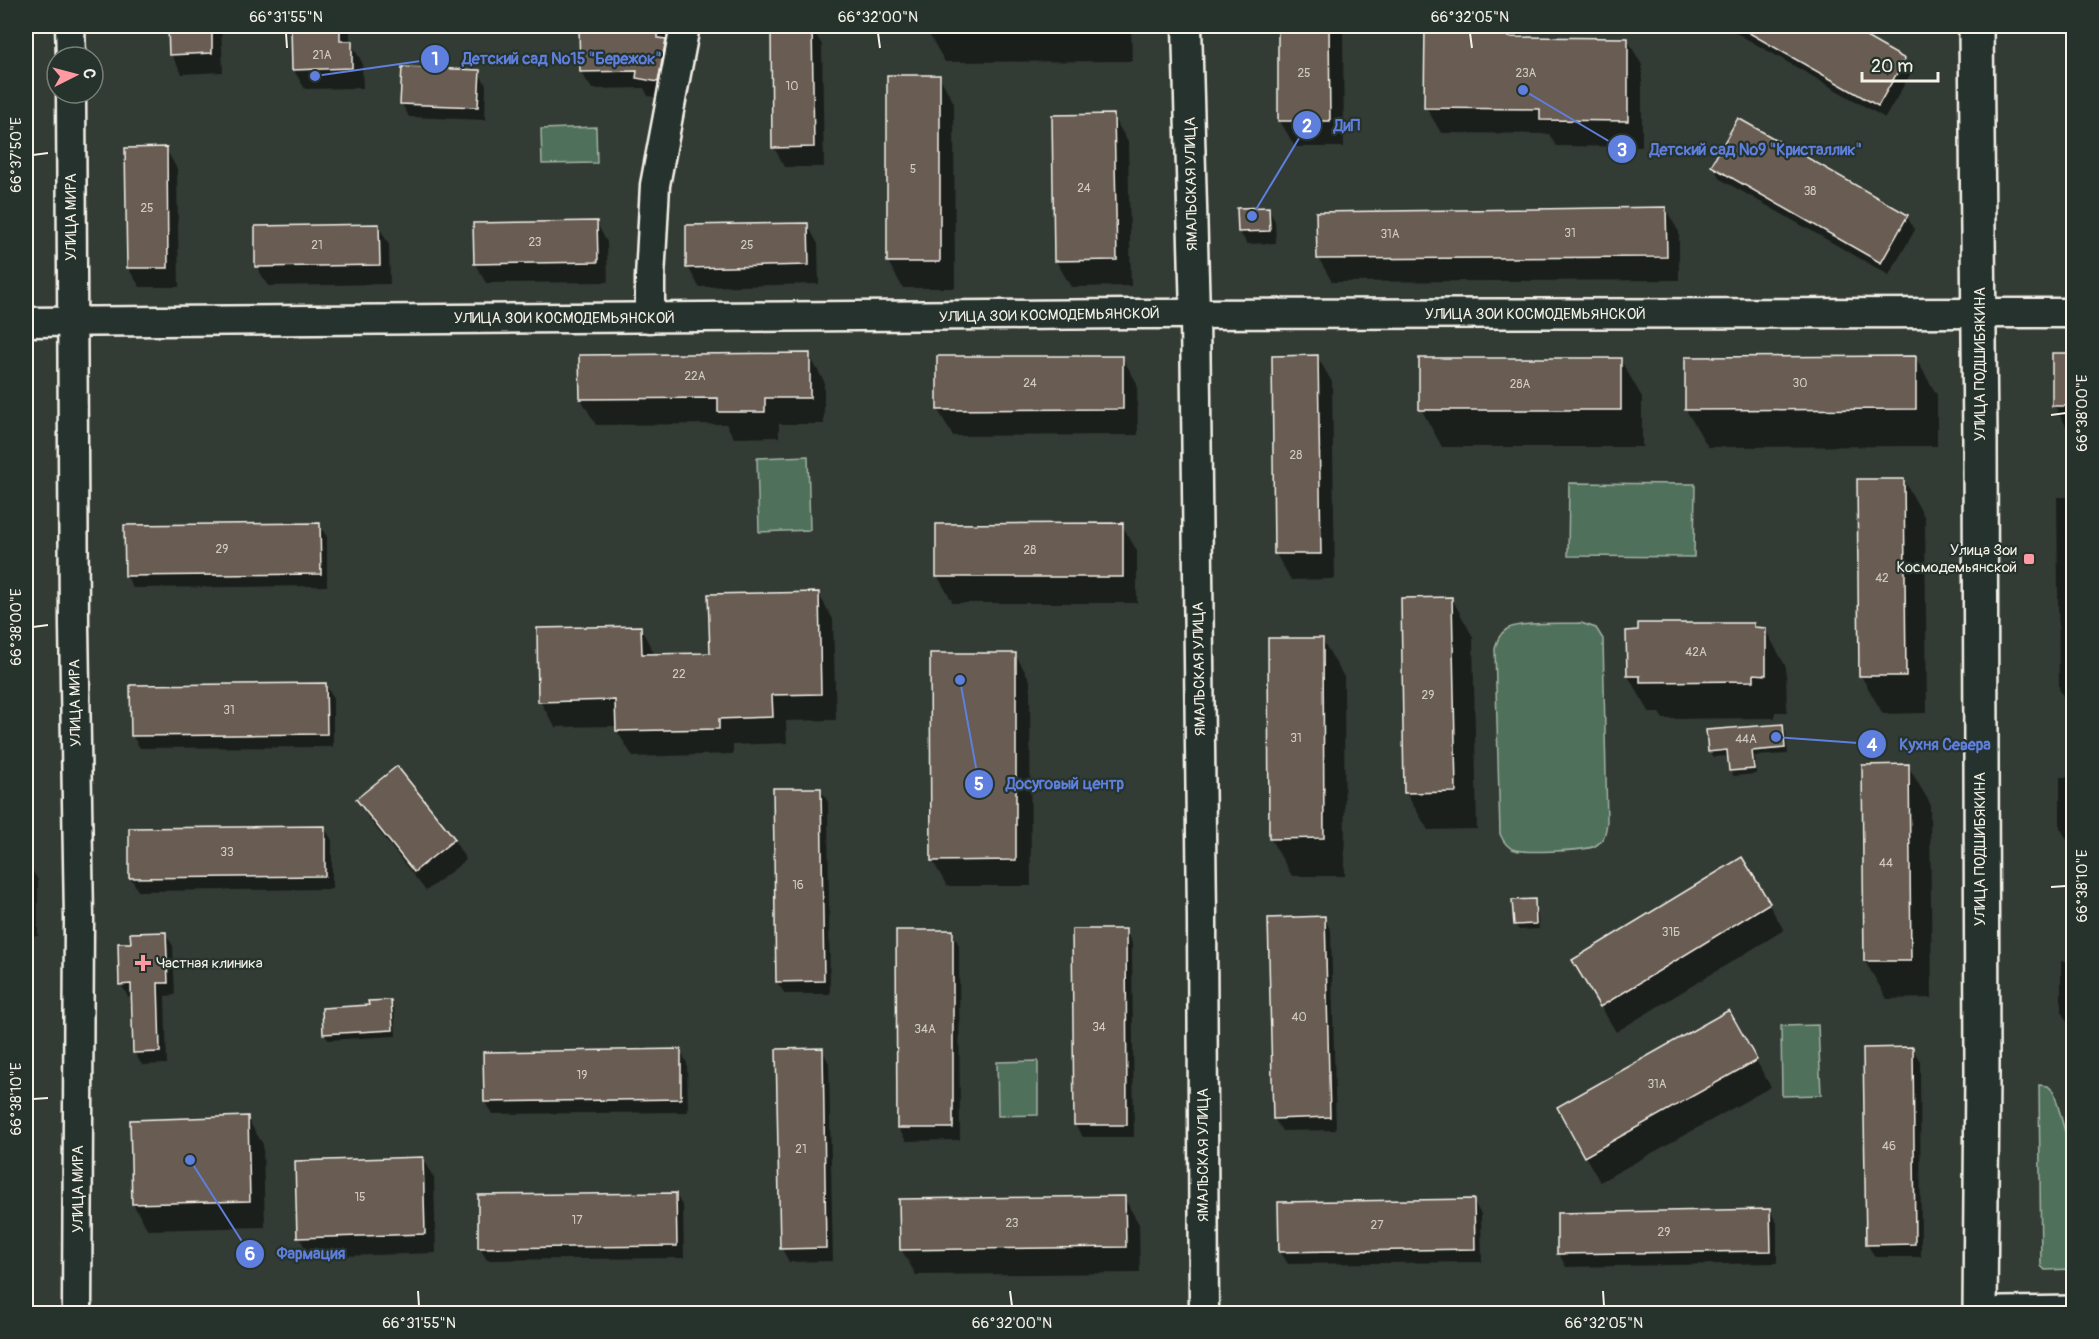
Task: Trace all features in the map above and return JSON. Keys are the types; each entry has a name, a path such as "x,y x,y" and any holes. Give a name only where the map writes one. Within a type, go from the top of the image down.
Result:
{"main road":[{"name":"УЛИЦА ПОДШИБЯКИНА","path":"1976,26 1982,1073 1980,1314"},
{"path":"2002,1314 2073,1313"}],"street":[{"path":"70,26 71,45"},
{"path":"650,318 650,278 656,185 685,26"},
{"name":"ЯМАЛЬСКАЯ УЛИЦА","path":"1187,26 1195,314 1204,1314"},
{"name":"УЛИЦА МИРА","path":"71,105 71,321 79,918 77,1314"},
{"name":"УЛИЦА ЗОИ КОСМОДЕМЬЯНСКОЙ","path":"26,322 1195,314 2073,313"}],"green space":[{"path":"596,127 597,163 542,164 541,129"},
{"path":"808,456 810,530 759,532 757,458"},
{"path":"1569,483 1695,484 1694,557 1568,556"},
{"path":"1581,623 1596,628 1603,639 1607,822 1605,833 1601,842 1590,848 1556,851 1515,850 1506,844 1500,834 1495,649 1502,633 1513,626"},
{"path":"1818,1025 1821,1095 1782,1096 1781,1026"},
{"path":"1038,1061 1038,1115 998,1116 997,1062"},
{"path":"2039,1085 2048,1086 2054,1092 2073,1160 2073,1269 2045,1270 2041,1266"}],"building":[{"path":"168,26 212,26 212,53 169,55"},
{"path":"291,26 340,26 340,41 352,41 352,68 292,70"},
{"path":"579,26 658,26 658,38 666,39 658,82 636,78 637,71 580,72"},
{"path":"771,26 812,26 814,147 772,148"},
{"path":"1278,26 1329,26 1330,121 1278,121"},
{"path":"1425,26 1508,26 1508,37 1628,38 1628,121 1540,120 1540,109 1424,108"},
{"path":"1737,26 1847,26 1905,59 1878,106"},
{"path":"402,67 480,70 478,107 400,104"},
{"path":"887,75 940,75 940,262 887,262"},
{"path":"1114,114 1117,260 1054,261 1052,115"},
{"path":"1738,118 1908,215 1881,263 1711,166"},
{"path":"167,147 168,268 127,268 125,148"},
{"path":"1269,207 1270,231 1238,232 1237,208"},
{"path":"1666,207 1667,257 1317,259 1316,212"},
{"path":"597,221 598,262 474,264 473,223"},
{"path":"808,223 809,265 686,268 686,225"},
{"path":"379,224 380,265 255,267 255,226"},
{"path":"810,353 810,398 765,398 765,412 718,412 718,398 580,399 579,355"},
{"path":"2052,353 2073,353 2073,406 2052,406"},
{"path":"1318,355 1321,554 1274,554 1272,356"},
{"path":"937,356 1123,356 1123,409 937,410"},
{"path":"1916,356 1916,409 1685,410 1685,357"},
{"path":"1419,358 1621,358 1621,410 1419,410"},
{"path":"1857,479 1904,479 1906,676 1859,676"},
{"path":"320,523 321,574 125,576 124,525"},
{"path":"1123,523 1123,577 936,577 936,524"},
{"path":"819,592 821,694 772,695 773,717 719,719 719,729 616,731 615,700 538,702 537,628 641,626 642,654 710,653 708,594"},
{"path":"1452,597 1456,792 1404,793 1401,598"},
{"path":"1638,623 1754,623 1754,627 1766,628 1766,675 1754,674 1754,681 1640,682 1640,676 1627,676 1626,631 1638,630"},
{"path":"1268,638 1323,638 1324,838 1269,839"},
{"path":"930,653 1016,653 1016,860 931,861"},
{"path":"326,683 327,734 131,736 130,685"},
{"path":"1783,724 1785,748 1752,751 1754,769 1729,771 1727,750 1708,752 1706,730"},
{"path":"1909,764 1911,961 1864,961 1862,765"},
{"path":"397,766 455,839 414,872 356,799"},
{"path":"773,788 821,788 824,981 776,982"},
{"path":"325,826 325,876 129,878 129,828"},
{"path":"1742,857 1770,903 1600,1007 1572,960"},
{"path":"1535,899 1536,924 1514,925 1512,900"},
{"path":"1325,916 1330,1117 1273,1119 1268,918"},
{"path":"1072,929 1126,929 1127,1125 1074,1125"},
{"path":"896,930 953,930 953,1128 897,1128"},
{"path":"166,932 168,983 158,983 160,1052 133,1053 131,984 119,985 118,943 131,943 130,933"},
{"path":"391,1000 393,1030 323,1034 322,1008 369,1005 368,1001"},
{"path":"1729,1010 1757,1060 1584,1157 1557,1107"},
{"path":"1913,1047 1915,1244 1866,1245 1863,1048"},
{"path":"823,1048 826,1248 780,1249 776,1049"},
{"path":"681,1049 681,1099 484,1102 483,1052"},
{"path":"248,1116 250,1201 132,1204 130,1120"},
{"path":"423,1157 425,1234 297,1238 295,1161"},
{"path":"676,1193 677,1246 478,1248 478,1195"},
{"path":"1125,1196 1126,1247 900,1250 899,1199"},
{"path":"1474,1199 1475,1249 1279,1252 1278,1202"},
{"path":"1770,1209 1771,1251 1557,1254 1557,1213"}],"place":[{"name":"Детский сад №15 \"Бережок\"","path":"315,76"},
{"name":"Детский сад №9 \"Кристаллик\"","path":"1523,90"},
{"name":"ДиП","path":"1252,216"},
{"name":"Улица Зои Космодемьянской","path":"2029,559"},
{"name":"Досуговый центр","path":"960,680"},
{"name":"Кухня Севера","path":"1776,737"},
{"name":"Частная клиника","path":"143,963"},
{"name":"Фармация","path":"190,1160"}]}
